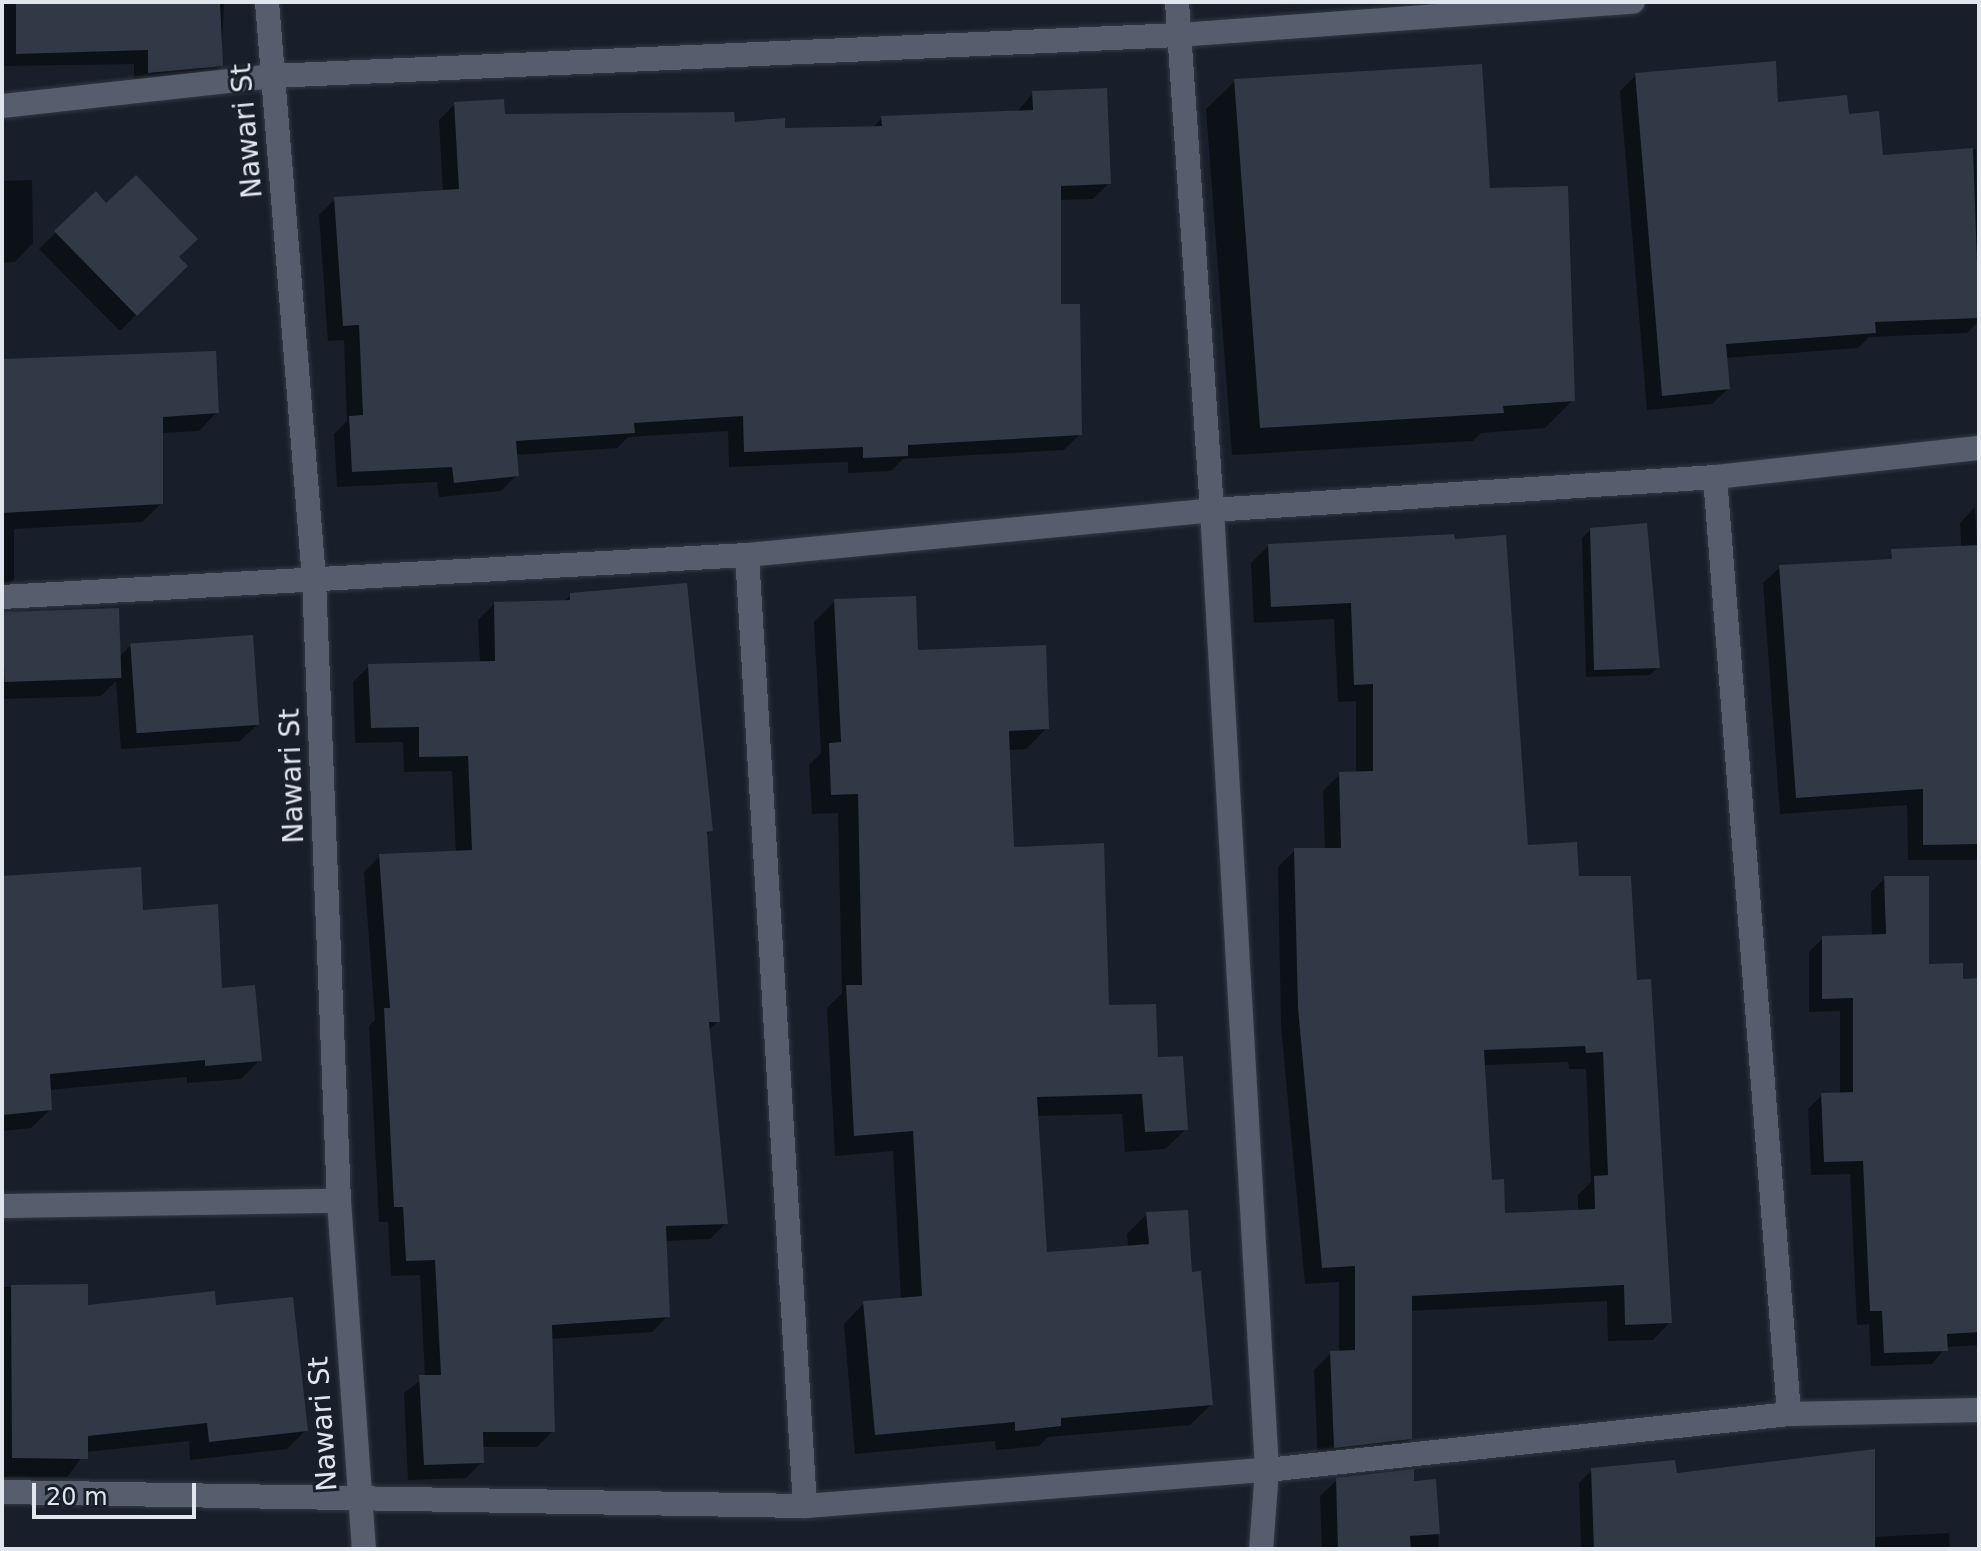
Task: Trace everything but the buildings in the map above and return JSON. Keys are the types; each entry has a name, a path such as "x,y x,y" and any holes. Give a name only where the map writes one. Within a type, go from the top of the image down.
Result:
{"street":[{"name":"Nawari St","path":"267,2 314,579 339,1201 357,1499 364,1549"},
{"path":"1177,2 1212,510 1267,1470 1261,1549"},
{"path":"2,106 272,76 1179,35 1633,2"},
{"path":"2,597 747,555 1212,510 1715,477 1979,448"},
{"path":"1715,477 1789,1414"},
{"path":"747,555 805,1506"},
{"path":"2,1206 339,1201"},
{"path":"2,1492 805,1506 1267,1470 1789,1414 1979,1410"}]}
